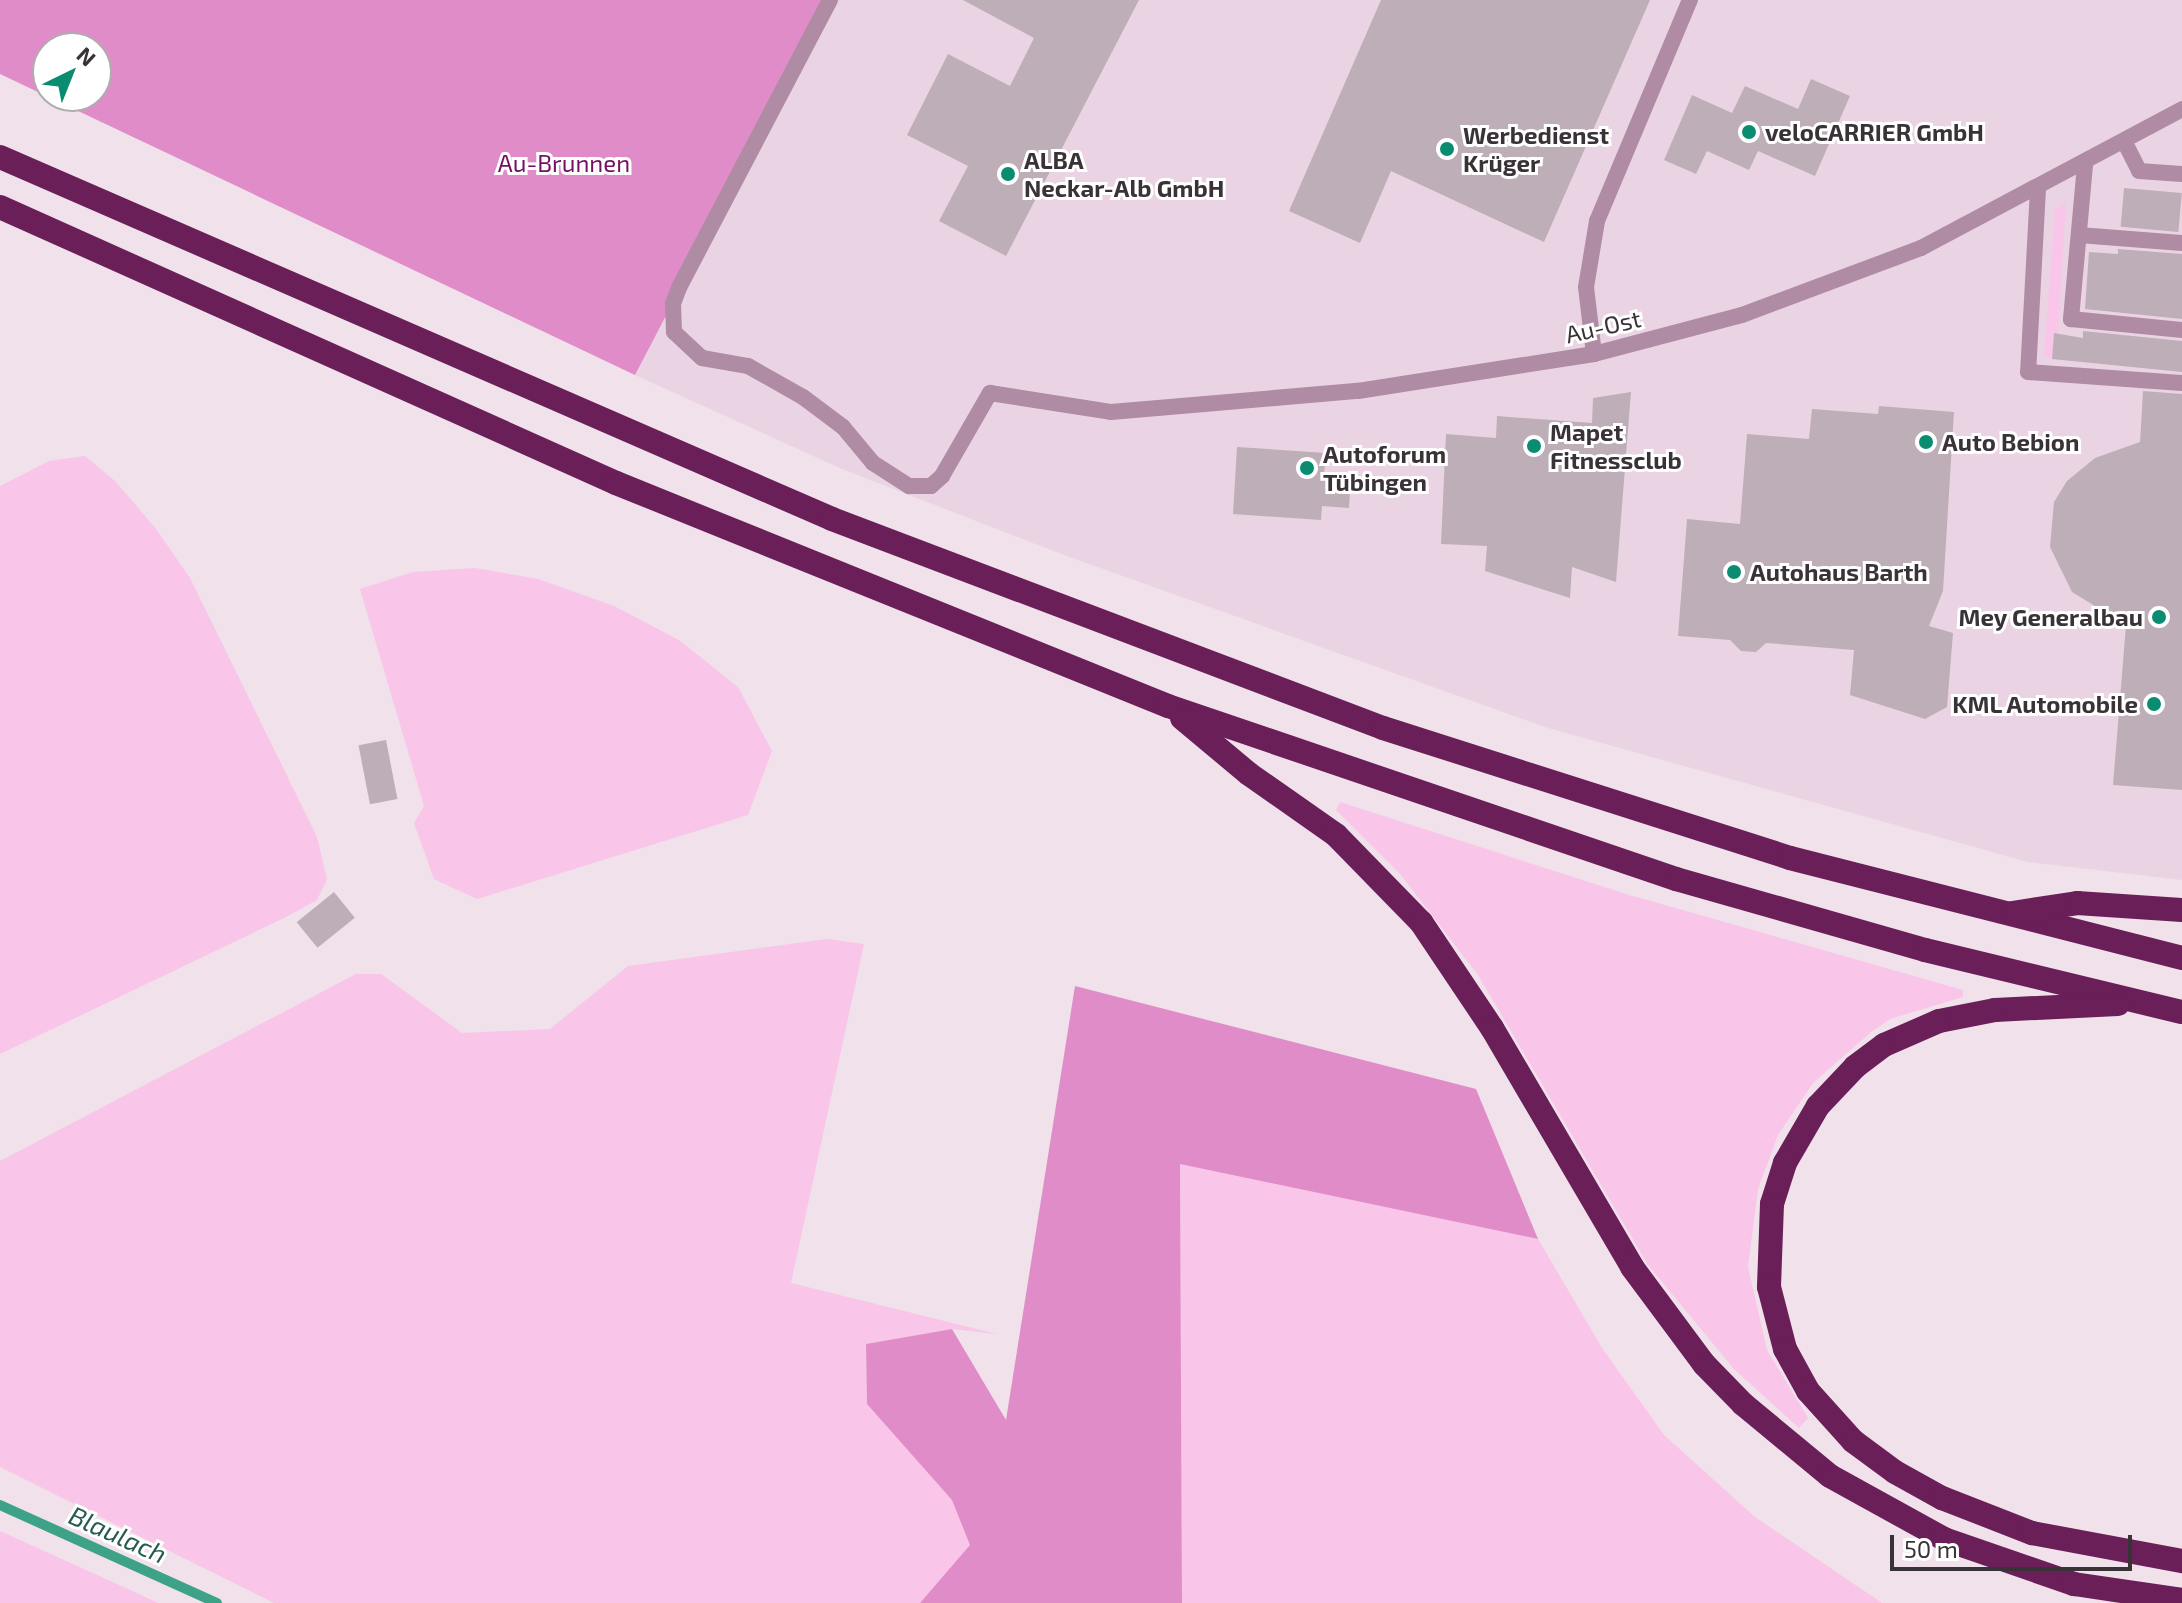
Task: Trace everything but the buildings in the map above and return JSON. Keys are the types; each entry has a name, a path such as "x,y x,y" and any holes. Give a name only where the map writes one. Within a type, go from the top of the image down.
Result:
{"highway":[{"path":"0,157 678,454 1055,606 1463,755 1703,832 2001,915 2182,958"},
{"path":"0,207 616,483 1168,706 1676,879 1925,950 2182,1012"},
{"path":"1168,706 1249,774 1336,835 1421,922 1492,1028 1632,1267 1704,1364 1753,1413 1830,1476 1944,1539 2074,1584 2182,1600"},
{"path":"2001,915 2077,903 2182,910"},
{"path":"2139,1003 1995,1010 1939,1021 1884,1045 1855,1067 1818,1106 1785,1163 1772,1204 1769,1287 1785,1349 1808,1391 1853,1441 1895,1472 1942,1498 2032,1533 2182,1561"}],"street":[{"name":"Au-Ost","path":"830,0 679,288 673,304 674,332 702,358 748,366 803,397 843,427 873,463 909,486 931,486 942,476 990,393 1111,412 1358,391 1594,354 1742,315 1840,281 1921,248 2085,165 2182,109"},
{"path":"1594,354 1586,287 1597,221 1690,0"},
{"path":"2125,143 2139,171 2182,174"},
{"path":"2085,165 2071,319 2182,330"},
{"path":"2038,189 2028,372 2182,383"},
{"path":"2079,235 2182,243"}],"shaded area":[{"path":"831,0 2182,0 2182,880 2028,862 1548,728 1064,555 842,469 635,375"},
{"path":"2066,202 2058,334 2054,334 2052,359 2044,355 2055,209"},
{"path":"85,456 116,482 156,529 190,578 317,837 327,879 317,900 284,918 0,1054 0,486 49,461"},
{"path":"475,568 538,579 614,606 679,640 738,687 772,751 748,815 477,899 434,879 414,823 424,806 360,589 413,572"},
{"path":"1340,802 1626,894 1963,990 1963,997 1890,1019 1871,1032 1813,1083 1778,1135 1758,1189 1748,1267 1767,1350 1808,1418 1799,1428 1734,1369 1648,1265 1478,975 1401,875 1336,810"},
{"path":"827,939 864,944 791,1283 997,1334 952,1329 866,1344 867,1404 953,1500 971,1546 920,1603 274,1603 0,1467 0,1161 356,974 381,974 462,1033 550,1029 628,966"},
{"path":"1180,1163 1538,1239 1602,1348 1664,1435 1755,1517 1882,1603 1182,1603"},
{"path":"0,1531 128,1589 158,1603 0,1603"}],"green space":[{"name":"Au-Brunnen","path":"0,0 831,0 635,375 80,112 112,112 112,32 32,32 32,89 0,74"},
{"path":"1075,986 1476,1089 1538,1239 1180,1164 1182,1603 920,1603 970,1545 952,1500 867,1404 866,1344 952,1329 1006,1420"}],"waterway":[{"name":"Blaulach","path":"0,1505 217,1603"}],"place":[{"name":"veloCARRIER GmbH","path":"1749,132"},
{"name":"Werbedienst Krüger","path":"1447,149"},
{"name":"ALBA Neckar-Alb GmbH","path":"1008,174"},
{"name":"Auto Bebion","path":"1926,442"},
{"name":"Mapet Fitnessclub","path":"1534,446"},
{"name":"Autoforum Tübingen","path":"1307,468"},
{"name":"Autohaus Barth","path":"1734,572"},
{"name":"Mey Generalbau","path":"2159,617"},
{"name":"KML Automobile","path":"2154,704"}]}
